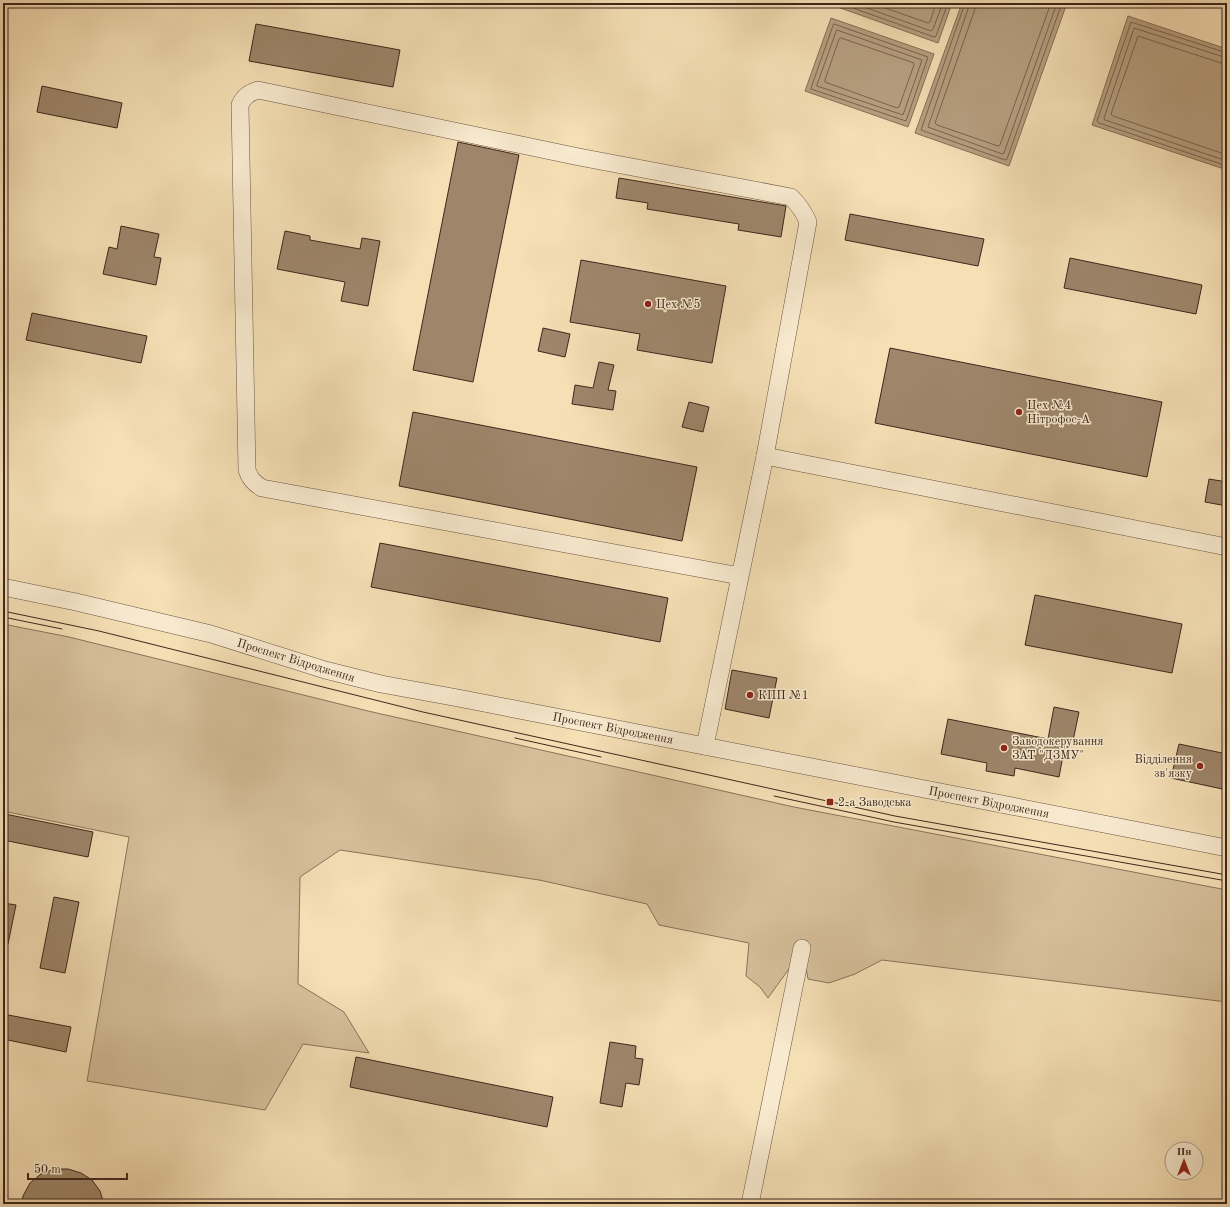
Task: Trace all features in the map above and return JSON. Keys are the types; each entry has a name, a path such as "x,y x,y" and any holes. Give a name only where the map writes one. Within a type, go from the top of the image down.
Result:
{"street":[{"path":"705,746 765,456 808,222 804,213 791,198 579,157 258,90 250,92 244,97 240,105 247,470 250,478 255,484 262,488 740,576"},
{"path":"765,456 1227,547"},
{"name":"Проспект Відродження","path":"3,587 76,602 211,634 324,670 381,684 1227,848"},
{"path":"750,1204 802,948"}],"shaded area":[{"path":"3,624 69,637 368,711 794,807 1227,890 1227,1002 882,960 855,974 829,983 808,979 801,939 791,966 768,998 760,987 746,976 749,943 659,925 647,904 539,880 340,850 300,877 298,984 344,1012 369,1053 303,1044 265,1110 87,1081 129,837 3,811"}],"water":[{"path":"836,3 952,3 938,43 835,6"},
{"path":"962,3 1067,3 1009,166 915,133"},
{"path":"1128,16 1227,49 1227,170 1092,125"},
{"path":"831,18 934,54 908,127 805,91"}],"building":[{"path":"256,24 400,50 393,87 249,61"},
{"path":"42,86 122,103 117,128 37,112"},
{"path":"458,142 519,155 473,382 413,370"},
{"path":"619,178 786,206 781,237 738,230 739,224 647,209 648,203 616,198"},
{"path":"850,214 984,239 978,266 845,240"},
{"path":"121,226 159,234 154,257 161,258 156,285 103,274 109,247 117,249"},
{"path":"285,231 310,236 310,240 360,249 362,238 380,241 368,306 341,301 345,282 277,269"},
{"path":"1070,258 1202,285 1196,314 1064,288"},
{"name":"Цех №5","path":"581,260 726,286 712,363 637,350 640,334 570,322"},
{"path":"32,313 147,336 141,363 26,340"},
{"path":"543,328 570,334 565,357 538,351"},
{"name":"Цех №4 Нітрофос-А","path":"890,348 1162,402 1147,477 875,423"},
{"path":"599,362 614,365 608,390 616,391 613,410 572,404 575,385 593,388"},
{"path":"689,402 709,407 703,432 682,427"},
{"path":"413,412 697,467 682,541 399,486"},
{"path":"1209,479 1227,482 1227,506 1205,502"},
{"path":"380,543 668,598 660,642 371,587"},
{"path":"1035,595 1182,624 1172,673 1025,645"},
{"name":"КПП №1","path":"732,670 777,678 769,718 725,709"},
{"name":"Заводокерування ЗАТ \"ДЗМУ\"","path":"1054,707 1079,712 1073,741 1066,740 1059,777 1015,768 1014,776 986,771 987,763 941,754 948,719 1048,739"},
{"name":"Відділення зв'язку","path":"1179,744 1227,754 1227,790 1171,778"},
{"path":"5,814 93,832 88,857 3,840"},
{"path":"54,897 79,902 65,973 40,968"},
{"path":"3,903 16,905 8,944 3,943"},
{"path":"3,1014 71,1027 66,1052 3,1039"},
{"path":"610,1042 636,1046 635,1058 643,1059 639,1085 626,1083 622,1107 600,1103"},
{"path":"356,1057 553,1097 547,1127 350,1087"},
{"path":"55,1169 68,1169 81,1173 92,1180 100,1191 104,1204 22,1204 23,1196 30,1183 41,1174"}],"tram line":[{"path":"3,611 99,631 423,712 895,816 1227,875"},
{"path":"3,617 62,629"},
{"path":"515,738 601,757"},
{"path":"774,796 894,822 1227,881"}],"place":[{"name":"Цех №5","path":"648,304"},
{"name":"Цех №4 Нітрофос-А","path":"1019,412"},
{"name":"КПП №1","path":"750,695"},
{"name":"Заводокерування ЗАТ \"ДЗМУ\"","path":"1004,748"},
{"name":"Відділення зв'язку","path":"1200,766"},
{"name":"2-а Заводська","path":"830,802"}]}
